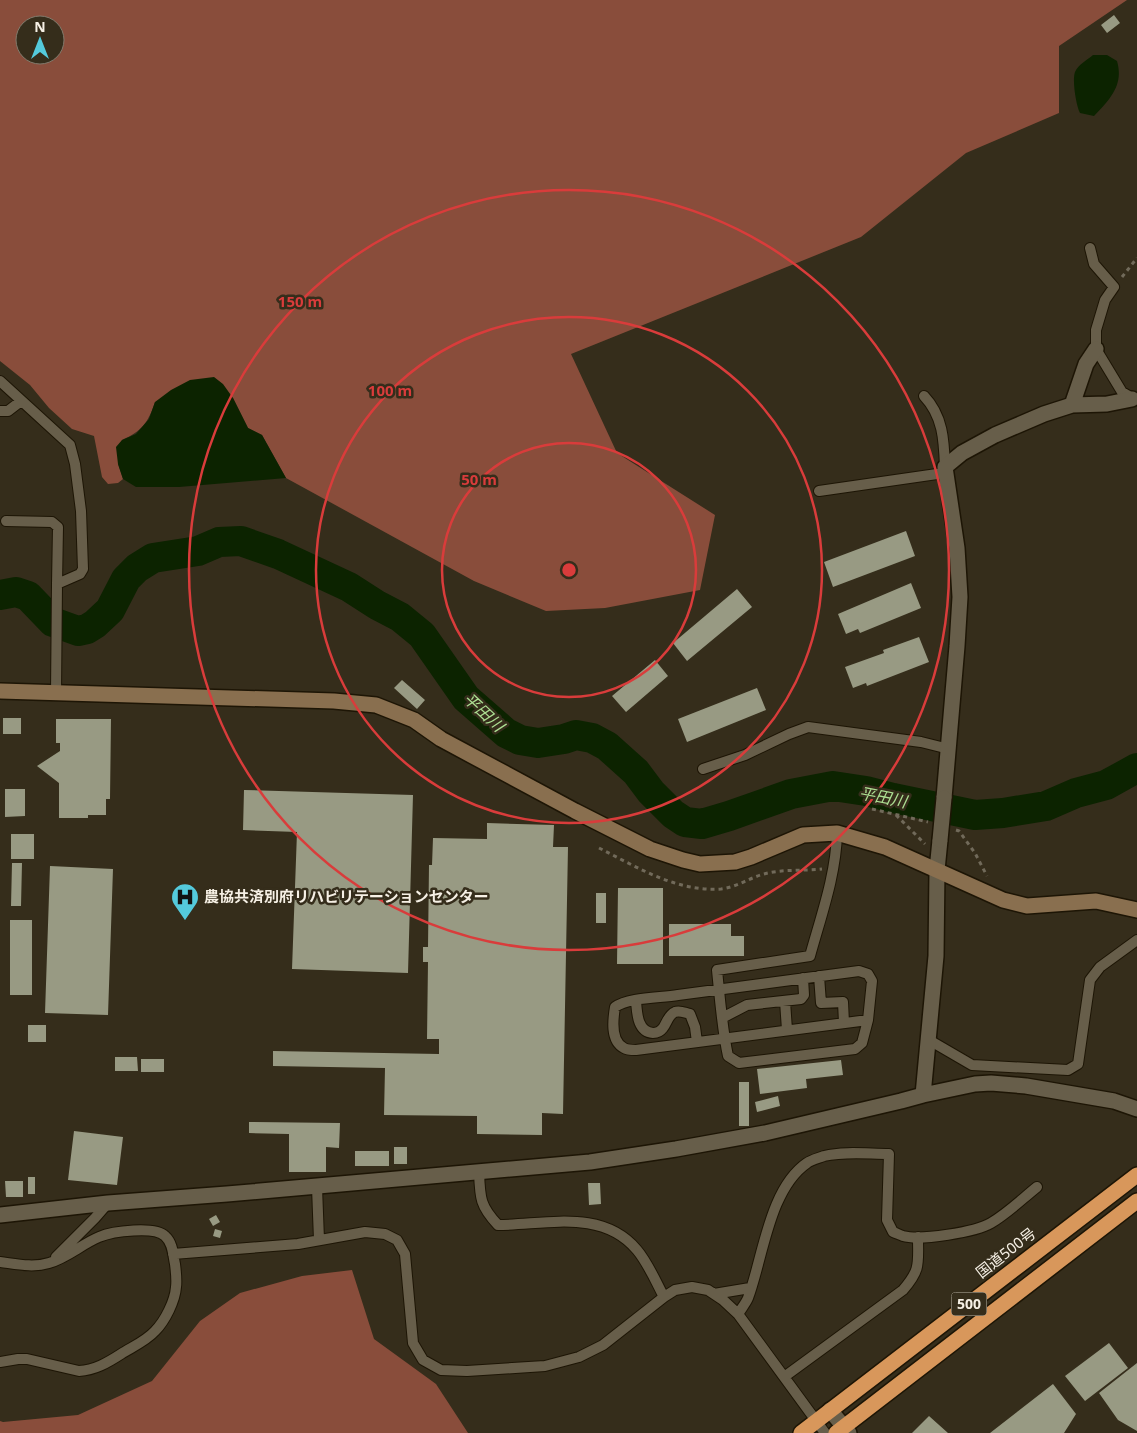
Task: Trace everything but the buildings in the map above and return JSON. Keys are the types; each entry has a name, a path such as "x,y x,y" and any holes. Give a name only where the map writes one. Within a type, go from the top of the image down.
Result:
{"highway":[{"name":"国道500号","path":"801,1433 820,1427 830,1410 1137,1175"},
{"name":"500","path":"843,1431 1137,1201"}],"street":[{"path":"1072,405 1086,364 1096,349"},
{"path":"923,1095 936,956 937,870 934,844 944,798 960,597 957,548 944,470 962,452 995,434 1044,414 1072,405 1107,404 1134,400"},
{"path":"0,691 56,689 334,701 376,705 414,720 441,739 650,849 700,864 735,862 803,835 837,833 884,847 1003,900 1027,906 1096,901 1137,910"},
{"path":"0,1215 108,1203 316,1187 590,1162 709,1144 832,1118 975,1084 991,1083 1026,1086 1114,1101 1137,1109"},
{"path":"830,1410 843,1431"}],"lane":[{"path":"1090,248 1094,264 1114,287 1105,300 1096,330 1096,349 1122,392 1134,400"},
{"path":"0,381 70,446 75,464 81,511 83,569 80,574 57,588"},
{"path":"819,491 944,470 942,429 937,414 924,396"},
{"path":"0,411 8,411 21,400"},
{"path":"6,521 52,522 58,527 56,689"},
{"path":"703,769 745,755 808,727 921,742 949,749"},
{"path":"837,833 837,851 810,956 716,970 719,990 724,1038 728,1056 739,1064 854,1049 862,1043 868,1020 872,981 868,974 858,971 803,978 719,990 621,1003 615,1007 613,1020 615,1039 623,1048 636,1050 724,1038 868,1020"},
{"path":"929,1040 972,1065 1068,1070 1078,1064 1090,980 1100,967 1137,940"},
{"path":"819,976 821,1003 844,1002 844,1023"},
{"path":"722,1018 747,1005 800,999 804,995 803,978"},
{"path":"636,1001 642,1028 649,1032 657,1033 662,1030 670,1016 675,1012 690,1014 695,1027 697,1042"},
{"path":"785,1001 787,1030"},
{"path":"738,1314 748,1298 777,1204 792,1177 807,1162 826,1156 845,1154 889,1154 887,1220 892,1232 904,1237 949,1234 981,1228 1004,1214 1037,1187"},
{"path":"479,1172 480,1197 486,1212 498,1225 567,1220 594,1223 623,1237 638,1250 664,1297"},
{"path":"316,1187 319,1240"},
{"path":"50,1263 96,1218 108,1203"},
{"path":"0,1262 31,1266 50,1263 99,1237 124,1232 157,1231 165,1235 170,1241 176,1278 176,1292 157,1330 145,1340 104,1364 87,1370 71,1370 27,1359 0,1362"},
{"path":"173,1254 298,1244 365,1232 384,1234 396,1240 405,1254 413,1343 423,1360 441,1370 467,1372 545,1366 579,1357 604,1345 675,1290 692,1287 708,1290 723,1300 738,1314 820,1427"},
{"path":"784,1376 903,1290 914,1277 918,1267 918,1237"},
{"path":"714,1294 750,1288"}],"path":[{"path":"1114,287 1137,258"},
{"path":"895,814 934,844"}],"shaded area":[{"path":"0,0 1127,0 1059,46 1059,113 966,153 861,237 571,354 617,453 715,515 700,590 605,608 546,611 474,581 286,478 262,435 248,428 233,398 155,402 150,416 143,426 122,440 118,464 123,479 118,483 108,484 102,477 94,436 72,429 49,408 30,385 0,361"},
{"path":"1093,55 1107,55 1117,61 1119,70 1119,77 1114,91 1094,116 1080,113 1074,81 1076,69"},
{"path":"214,377 223,384 233,398 248,428 262,435 286,478 179,487 136,487 123,479 118,464 116,447 122,440 136,434 149,419 155,402 171,390 190,380"},
{"path":"352,1270 374,1339 436,1384 468,1433 0,1433 0,1421 78,1415 152,1381 200,1321 240,1293 302,1276"}],"waterway":[{"name":"平田川","path":"0,595 16,592 28,596 53,622 78,631 87,629 110,610 126,579 137,568 153,558 198,551 219,542 241,541 278,554 349,587 400,617 422,635 466,698 506,733 520,740 538,743 576,735 592,738 607,746 636,772 651,792 673,814 685,822 702,824 791,794 833,786 866,791 975,815 1003,813 1046,806 1076,793 1106,785 1137,768"}],"place":[{"name":"農協共済別府リハビリテーションセンター","path":"185,921"}]}
